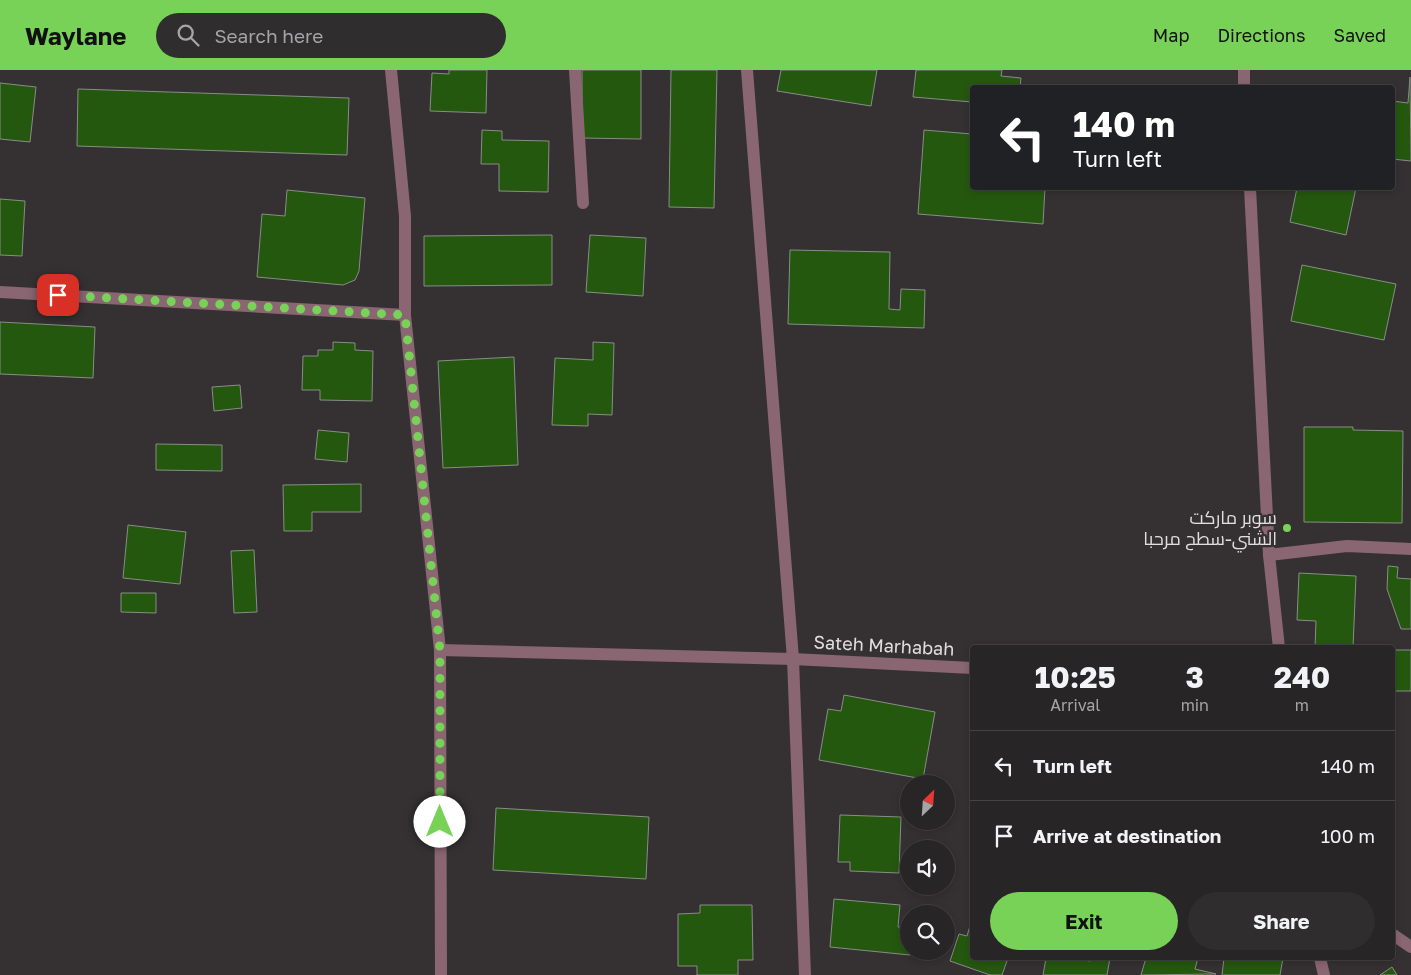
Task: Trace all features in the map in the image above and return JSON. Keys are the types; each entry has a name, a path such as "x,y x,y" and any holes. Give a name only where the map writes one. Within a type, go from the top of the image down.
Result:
{"street":[{"path":"391,70 405,216 405,315 440,650 441,975"},
{"path":"575,70 583,203"},
{"path":"747,70 793,659 805,975"},
{"path":"1244,70 1244,85"},
{"path":"1250,190 1269,555 1279,645"},
{"path":"0,292 405,315"},
{"path":"1269,555 1347,546 1411,549"},
{"name":"Sateh Marhabah","path":"440,650 793,659 970,668"},
{"path":"1395,936 1411,947"},
{"path":"1320,960 1324,975"}],"building":[{"path":"449,70 487,70 486,113 430,111 432,73 449,74"},
{"path":"582,70 641,70 641,139 582,138"},
{"path":"671,70 717,70 714,208 669,207"},
{"path":"781,70 877,70 871,106 777,91"},
{"path":"916,70 1002,70 1001,76 1021,78 1020,85 970,85 970,102 913,97"},
{"path":"1410,77 1411,161 1395,159 1395,101 1408,103"},
{"path":"0,83 36,87 30,142 0,139"},
{"path":"78,89 349,98 347,155 77,146"},
{"path":"482,130 502,131 502,140 549,141 548,192 499,191 499,164 481,164"},
{"path":"924,130 970,134 970,190 1045,190 1043,224 918,214"},
{"path":"287,190 365,198 359,271 355,280 343,285 257,277 262,214 285,216"},
{"path":"1297,190 1356,190 1346,235 1290,222"},
{"path":"0,199 25,201 22,256 0,255"},
{"path":"552,235 552,285 424,286 424,236"},
{"path":"590,235 646,238 643,296 586,292"},
{"path":"790,250 890,252 889,309 900,310 901,289 925,290 924,328 788,324"},
{"path":"1302,265 1396,284 1384,340 1291,321"},
{"path":"0,322 95,327 93,378 0,374"},
{"path":"333,342 355,343 355,350 373,351 372,401 320,400 320,390 302,390 303,356 318,356 318,350 333,350"},
{"path":"593,342 614,343 612,415 588,414 588,426 552,425 555,358 593,360"},
{"path":"514,357 518,465 443,468 438,361"},
{"path":"240,385 242,408 214,411 212,387"},
{"path":"1304,427 1353,427 1353,430 1403,431 1402,523 1304,522"},
{"path":"318,430 349,433 347,462 315,459"},
{"path":"156,444 222,445 222,471 156,470"},
{"path":"361,484 361,512 312,512 312,531 284,531 283,485"},
{"path":"128,525 186,532 180,584 123,578"},
{"path":"254,550 257,612 234,613 231,551"},
{"path":"1388,566 1398,567 1397,578 1411,579 1411,629 1401,629 1387,589"},
{"path":"1299,573 1356,576 1353,645 1315,645 1316,621 1297,620"},
{"path":"121,593 156,593 156,613 121,612"},
{"path":"1395,650 1411,650 1411,691 1395,691"},
{"path":"844,695 935,712 924,775 901,775 819,760 828,709 841,711"},
{"path":"496,808 649,817 646,879 493,870"},
{"path":"840,815 900,817 899,873 850,871 850,862 838,862"},
{"path":"834,899 900,905 898,927 900,927 900,954 830,947"},
{"path":"700,905 752,905 753,960 738,960 738,975 697,975 697,966 678,966 678,914 700,913"},
{"path":"970,926 970,960 1007,960 1002,975 990,975 950,961 955,960 955,946 959,934 967,936"},
{"path":"1046,960 1110,960 1107,975 1043,975"},
{"path":"1145,960 1197,960 1195,969 1216,974 1141,975"},
{"path":"1224,960 1283,960 1280,975 1222,975"},
{"path":"1392,967 1397,975 1380,975"}],"place":[{"name":"سوبر ماركت الشني-سطح مرحبا","path":"1287,528"}],"route":[{"path":"58,295 405,315 440,650 440,822"}]}
